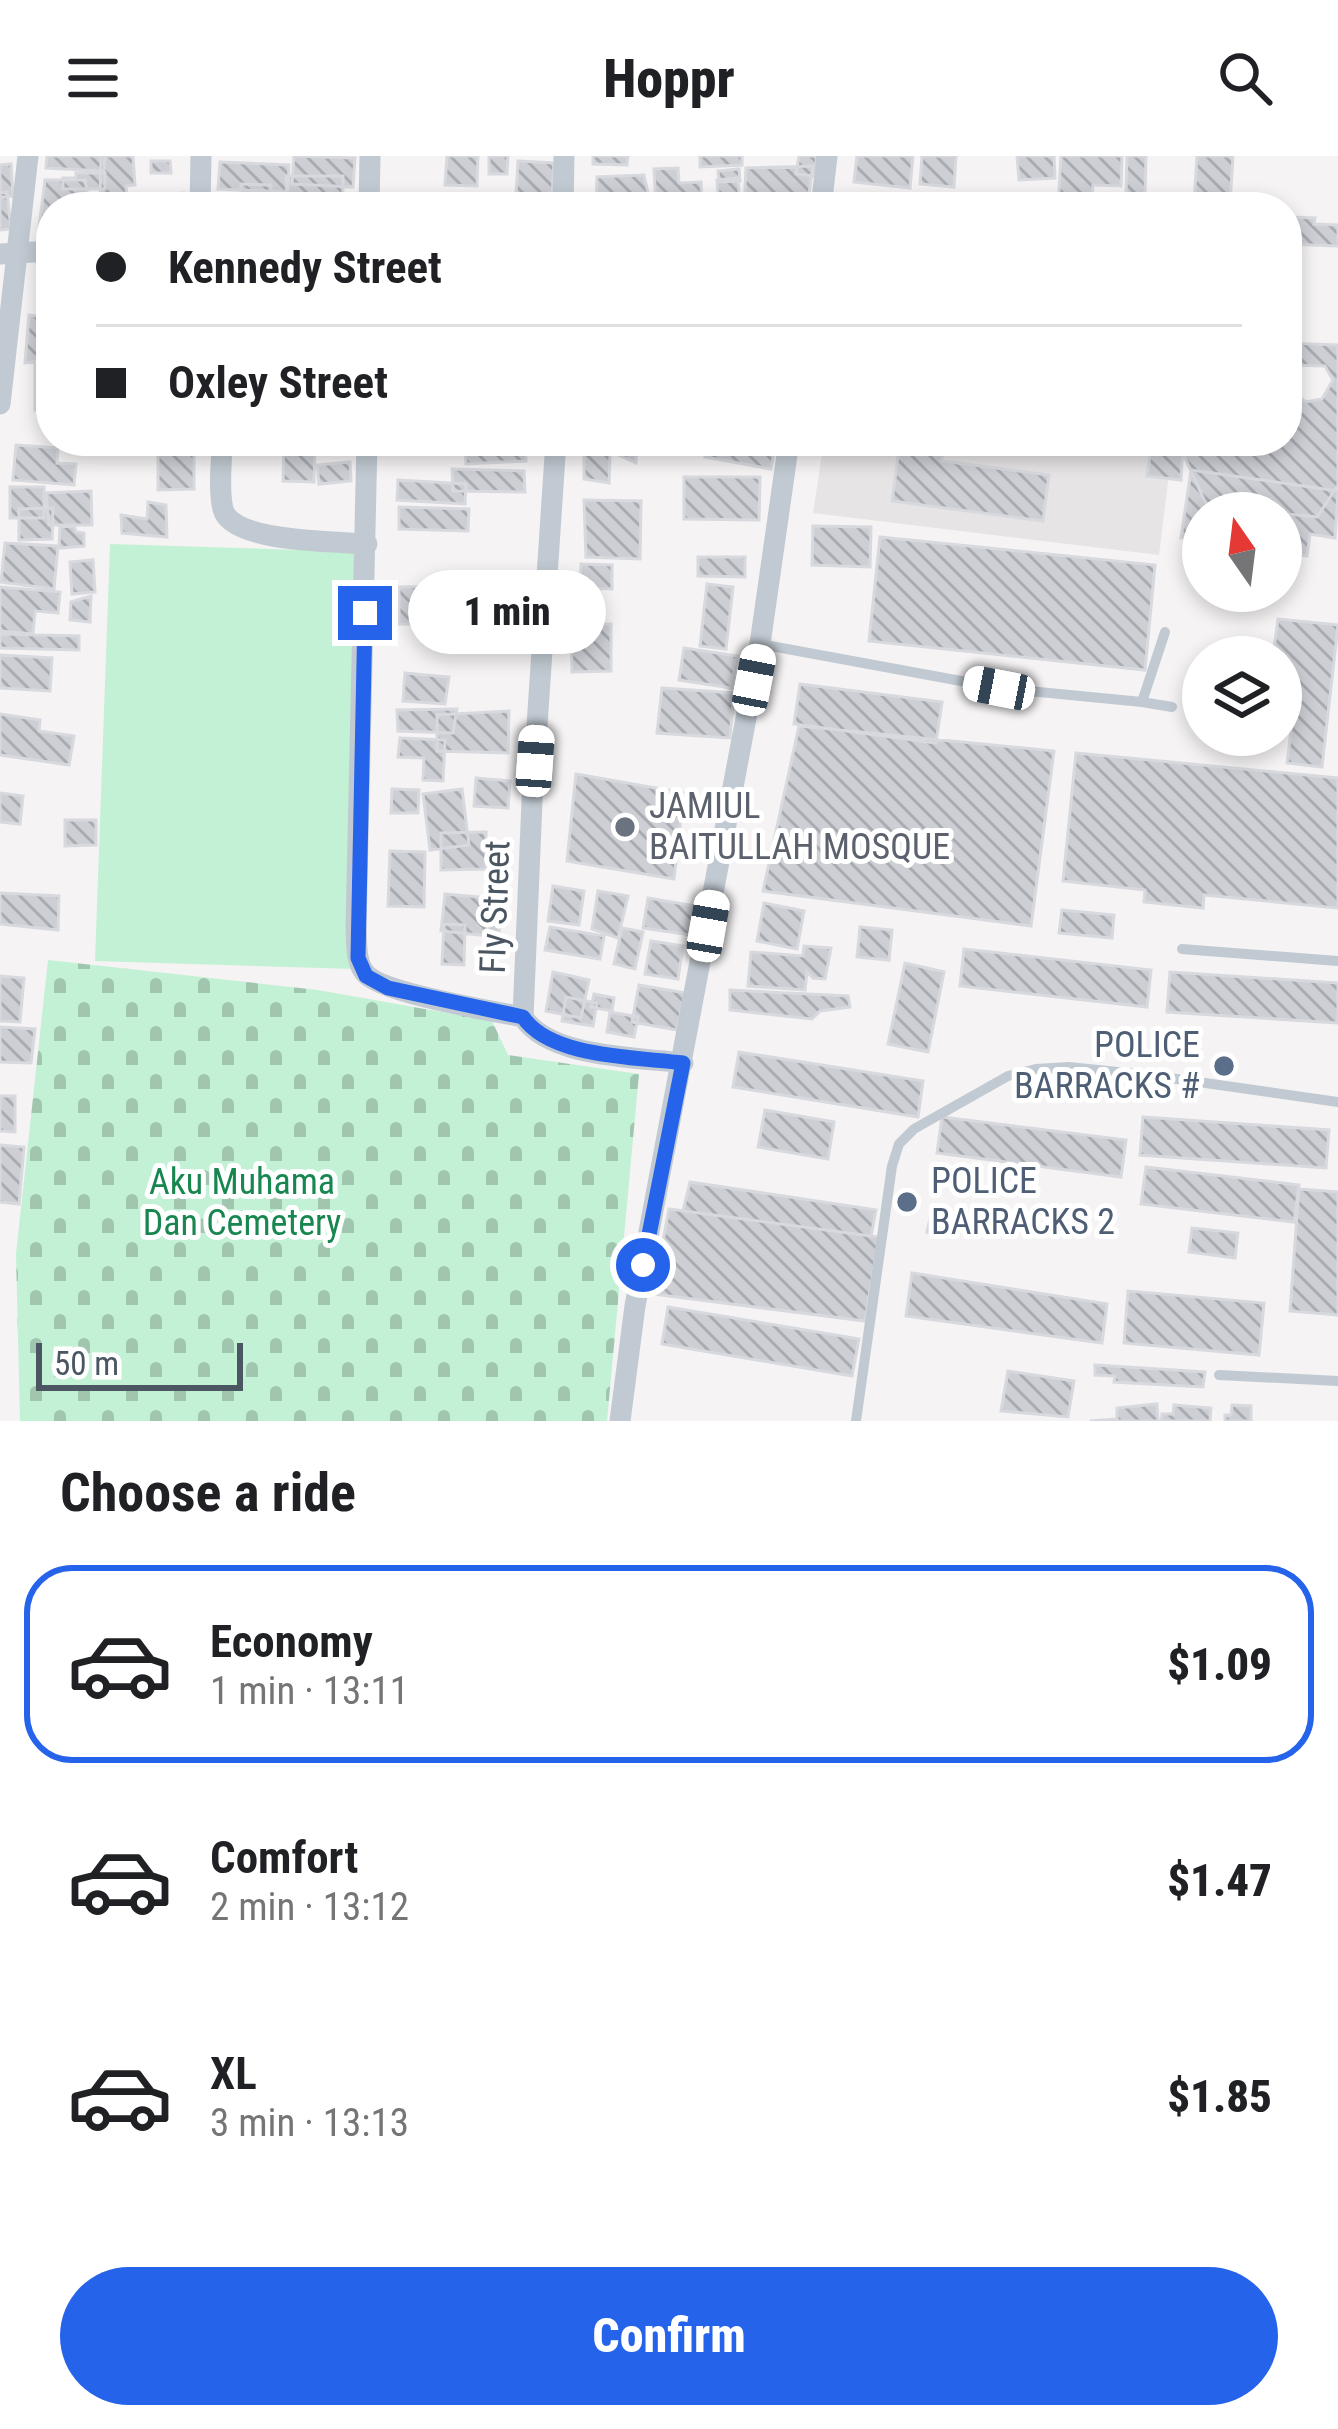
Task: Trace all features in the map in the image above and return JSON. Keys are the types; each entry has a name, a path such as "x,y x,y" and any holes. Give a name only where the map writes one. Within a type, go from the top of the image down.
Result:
{"street":[{"path":"0,404 10,253 28,156"},
{"path":"200,192 201,156"},
{"path":"369,192 370,156"},
{"path":"563,192 564,156"},
{"path":"822,192 827,156"},
{"path":"222,456 223,512 232,524 255,534 367,544"},
{"path":"367,456 358,958 366,976 388,988 523,1017 532,1031 560,1044 683,1063"},
{"name":"Fly Street","path":"523,1017 555,456"},
{"path":"620,1421 635,1306 760,644 786,456"}],"lane":[{"path":"1142,702 1166,632"},
{"path":"760,644 999,688 1172,707"},
{"path":"1181,950 1338,961"},
{"path":"856,1421 892,1166 899,1144 914,1129 1008,1076 1036,1069 1069,1067 1156,1076 1338,1102"},
{"path":"1219,1375 1338,1381"}],"shaded area":[{"path":"822,456 1171,456 1159,555 813,513"}],"green space":[{"path":"110,544 370,552 355,969 95,961"},
{"name":"Aku Muhama Dan Cemetery","path":"48,960 318,990 492,1021 508,1055 639,1074 607,1421 20,1421 16,1254"}],"building":[{"path":"47,156 105,156 104,171 46,168"},
{"path":"101,156 133,156 135,185 126,186 127,192 100,192"},
{"path":"294,156 355,158 353,187 292,184"},
{"path":"447,156 478,156 477,186 445,185"},
{"path":"489,156 508,156 507,174 489,174"},
{"path":"593,156 628,156 627,165 593,164"},
{"path":"700,156 742,156 742,165 700,167"},
{"path":"799,156 817,156 814,176 796,174"},
{"path":"857,156 913,156 910,188 854,182"},
{"path":"922,156 956,156 954,187 920,184"},
{"path":"1017,156 1054,156 1055,178 1019,180"},
{"path":"1061,156 1122,156 1121,186 1093,185 1092,192 1059,192"},
{"path":"1127,156 1146,156 1145,192 1126,192"},
{"path":"1197,156 1233,156 1231,192 1195,192"},
{"path":"151,161 170,161 171,173 151,173"},
{"path":"518,161 554,163 552,192 516,192"},
{"path":"220,162 289,165 288,192 218,189"},
{"path":"11,164 13,196 0,197 0,165"},
{"path":"813,166 809,192 745,192 746,168"},
{"path":"678,168 679,183 701,182 701,192 655,192 654,169"},
{"path":"739,169 740,181 719,182 718,171"},
{"path":"76,173 105,173 105,189 63,189 63,178 76,178"},
{"path":"644,175 648,192 596,192 597,177"},
{"path":"286,176 343,176 343,192 287,192"},
{"path":"738,178 739,192 718,192 717,180"},
{"path":"45,180 85,180 87,192 43,192"},
{"path":"241,184 271,185 271,192 241,192"},
{"path":"7,192 11,229 0,230 0,193"},
{"path":"1302,218 1315,218 1314,224 1338,225 1338,246 1302,245"},
{"path":"29,315 36,316 36,361 25,363"},
{"path":"1302,344 1338,345 1338,485 1317,517 1302,516 1302,492 1201,492 1184,456 1302,456 1302,399 1322,399 1333,380 1325,366 1302,365"},
{"path":"16,445 36,446 36,456 57,456 57,463 76,464 74,485 13,480"},
{"path":"158,456 194,456 194,489 158,490"},
{"path":"284,456 315,456 314,482 283,481"},
{"path":"466,456 526,456 526,461 466,464"},
{"path":"584,456 610,456 609,483 584,479"},
{"path":"705,456 773,456 771,469"},
{"path":"898,456 943,456 942,461 1049,475 1043,521 892,501"},
{"path":"1150,456 1182,456 1181,480 1147,476"},
{"path":"350,462 351,481 319,484 317,465"},
{"path":"452,469 524,471 525,492 453,491"},
{"path":"1191,470 1338,491 1335,538 1310,534 1307,556 1302,555 1302,492 1188,492"},
{"path":"684,477 760,477 759,520 684,519"},
{"path":"398,480 466,484 465,504 397,500"},
{"path":"10,487 44,487 44,518 10,518"},
{"path":"91,491 92,525 49,525 46,493"},
{"path":"584,500 641,501 640,559 586,557"},
{"path":"148,502 166,505 167,537 122,533 121,515 147,519"},
{"path":"399,507 469,509 468,531 399,529"},
{"path":"53,508 52,539 19,540 19,509"},
{"path":"74,526 76,532 84,533 84,546 59,548 60,527"},
{"path":"813,526 871,527 870,567 812,565"},
{"path":"880,537 1155,565 1145,670 869,641"},
{"path":"5,543 58,546 54,589 1,582"},
{"path":"698,557 745,557 745,577 698,576"},
{"path":"93,560 95,592 72,594 70,562"},
{"path":"581,564 612,565 612,589 580,588"},
{"path":"707,584 733,587 726,649 700,646"},
{"path":"462,586 462,610 441,610 441,625 399,624 399,587"},
{"path":"0,587 60,592 58,613 35,611 33,634 0,631"},
{"path":"91,596 90,622 70,620 71,602"},
{"path":"1278,619 1338,625 1322,767 1287,763 1288,756 1302,756 1302,636 1276,636"},
{"path":"611,624 611,671 572,672 571,625"},
{"path":"0,634 79,636 79,650 0,648"},
{"path":"684,648 737,656 731,688 679,680"},
{"path":"0,655 52,658 50,691 0,688"},
{"path":"405,673 449,677 445,704 403,701"},
{"path":"800,684 942,702 936,743 794,724"},
{"path":"662,688 734,693 730,738 657,733"},
{"path":"457,709 453,733 398,731 397,710"},
{"path":"509,711 508,753 437,751 437,715"},
{"path":"0,714 40,720 39,731 74,736 69,765 0,755"},
{"path":"799,726 1054,751 1031,926 763,891"},
{"path":"400,738 445,740 443,781 423,780 424,758 398,757"},
{"path":"1076,753 1338,778 1338,908 1204,895 1203,908 1144,902 1145,890 1063,881"},
{"name":"JAMIUL BAITULLAH MOSQUE","path":"576,774 684,793 674,879 567,861"},
{"path":"476,778 510,781 508,808 474,806"},
{"path":"392,789 419,790 418,813 391,813"},
{"path":"462,789 469,845 430,850 423,794"},
{"path":"0,793 23,796 20,824 0,822"},
{"path":"65,820 96,820 96,845 65,846"},
{"path":"486,832 486,869 441,870 441,833"},
{"path":"390,851 425,852 424,907 388,906"},
{"path":"553,886 584,891 579,925 548,921"},
{"path":"598,891 628,896 618,938 592,929"},
{"path":"0,893 59,896 58,930 0,924"},
{"path":"445,894 502,899 499,937 441,931"},
{"path":"648,898 695,906 691,935 643,928"},
{"path":"764,903 804,911 797,949 757,941"},
{"path":"1062,910 1114,915 1112,938 1059,933"},
{"path":"444,924 465,925 464,965 442,964"},
{"path":"550,927 604,936 600,959 545,950"},
{"path":"860,927 892,930 889,960 857,957"},
{"path":"622,928 643,932 635,969 614,964"},
{"path":"651,941 683,946 678,979 645,974"},
{"path":"804,946 831,948 825,979 807,972 805,990 748,986 751,952 803,956"},
{"path":"964,949 1151,970 1147,1007 960,986"},
{"path":"905,963 944,972 928,1052 888,1044"},
{"path":"553,972 589,980 581,1018 546,1011"},
{"path":"1170,972 1338,983 1338,1023 1167,1012"},
{"path":"0,976 24,978 20,1022 0,1021"},
{"path":"639,985 685,993 677,1030 632,1022"},
{"path":"730,990 848,996 850,1007 820,1011 812,1019 730,1010"},
{"path":"594,994 614,998 612,1011 591,1007"},
{"path":"566,997 597,1003 593,1026 562,1021"},
{"path":"610,1012 638,1017 634,1037 607,1032"},
{"path":"0,1027 35,1029 31,1063 0,1062"},
{"path":"739,1052 923,1081 918,1117 733,1087"},
{"path":"0,1096 15,1096 15,1132 0,1131"},
{"path":"765,1110 834,1122 828,1159 758,1147"},
{"path":"942,1117 1126,1140 1121,1177 937,1153"},
{"path":"1143,1117 1329,1130 1326,1168 1140,1155"},
{"path":"0,1145 24,1147 19,1204 0,1202"},
{"path":"1146,1167 1299,1185 1294,1222 1141,1204"},
{"path":"690,1182 876,1210 871,1236 683,1211"},
{"path":"1299,1189 1338,1192 1338,1315 1290,1311"},
{"path":"669,1209 879,1237 865,1321 653,1294"},
{"path":"932,1210 955,1215 948,1236 927,1232"},
{"path":"1192,1228 1238,1233 1235,1258 1189,1252"},
{"path":"912,1273 1107,1304 1102,1343 906,1316"},
{"path":"1128,1291 1264,1303 1259,1355 1124,1343"},
{"path":"668,1307 859,1339 852,1376 662,1344"},
{"path":"1095,1365 1205,1372 1203,1387 1114,1382 1115,1376 1095,1375"},
{"path":"1008,1371 1074,1381 1068,1417 1001,1411"},
{"path":"1157,1404 1158,1421 1090,1421 1117,1419 1117,1408"},
{"path":"1174,1405 1211,1408 1210,1421 1161,1421 1162,1414 1173,1414"},
{"path":"1232,1405 1251,1406 1251,1421 1225,1421"}],"place":[{"name":"JAMIUL BAITULLAH MOSQUE","path":"625,827"},
{"name":"POLICE BARRACKS #","path":"1224,1066"},
{"name":"POLICE BARRACKS 2","path":"907,1202"}],"route":[{"path":"365,613 358,958 366,976 388,988 523,1017 546,1040 683,1063 643,1265"}]}
